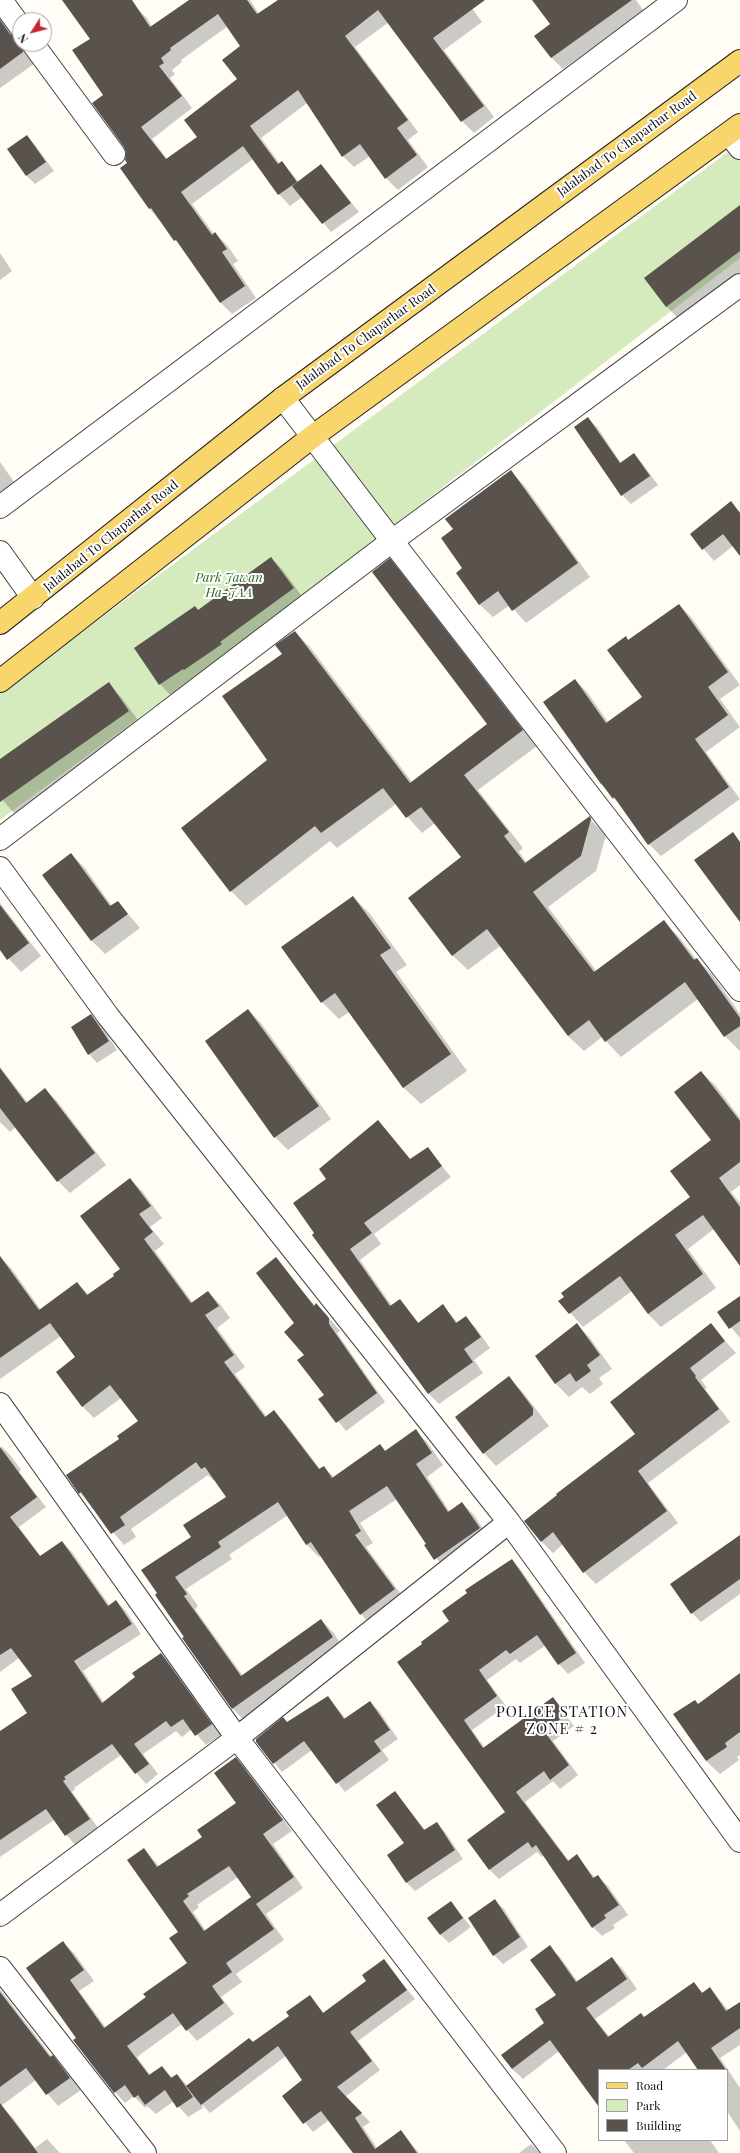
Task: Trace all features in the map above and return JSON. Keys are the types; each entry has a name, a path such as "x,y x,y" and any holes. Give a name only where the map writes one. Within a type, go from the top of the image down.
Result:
{"main road":[{"name":"Jalalabad To Chaparhar Road","path":"0,623 283,398 740,61"},
{"path":"0,681 312,437 736,136"}],"street":[{"path":"1,0 12,15"},
{"path":"0,507 676,0"},
{"path":"39,52 114,154"},
{"path":"0,839 392,542 740,285"},
{"path":"283,398 392,542 740,990"},
{"path":"0,552 33,598"},
{"path":"0,868 108,1016 509,1522 740,1841"},
{"path":"0,1404 237,1738 555,2153"},
{"path":"0,1915 237,1738 509,1522"},
{"path":"0,1968 145,2153"}],"green space":[{"name":"Park Jawan Ha-JAA","path":"740,143 740,258 264,625 0,820 0,693"}],"building":[{"path":"62,0 132,0 150,27 189,0 247,0 257,14 278,0 485,0 433,38 484,106 461,122 378,10 345,36 408,120 397,128 417,155 385,179 360,144 342,157 298,90 250,126 278,164 282,161 297,182 278,195 243,146 181,192 212,235 215,232 227,249 222,252 245,286 220,303 176,240 174,241 151,208 149,209 120,168 127,163 125,160 126,153 124,147 92,103 103,95 72,50 90,39","holes":["218,14 240,46 222,60 237,79 184,120 197,137 166,159 141,127 182,96 159,66 164,63 161,58 171,50 170,48"]},
{"path":"532,0 632,0 551,58 534,36 550,24"},
{"path":"0,20 12,35 12,52 23,52 0,69"},
{"path":"27,135 46,162 26,176 7,149"},
{"path":"321,164 351,203 322,224 292,186"},
{"path":"740,205 740,251 666,307 644,278"},
{"path":"588,417 620,463 634,453 650,476 621,496 574,427"},
{"path":"511,470 578,563 512,611 498,591 479,605 456,573 462,568 441,538 453,529 445,519"},
{"path":"731,501 740,513 740,556 723,534 702,550 690,534"},
{"path":"271,557 294,588 220,642 222,644 159,685 134,648 195,606 198,610"},
{"path":"390,558 523,730 464,775 509,832 504,836 525,863 590,816 591,819 581,856 533,892 594,972 664,920 694,960 697,958 740,1018 740,1026 724,1037 685,982 605,1042 589,1020 568,1036 487,929 452,956 408,898 461,857 421,807 406,818 383,788 321,833 315,826 230,892 181,828 267,760 222,696 282,654 275,645 295,631 410,783 487,724 372,572"},
{"path":"679,604 728,672 708,687 728,715 695,739 729,787 648,845 614,797 613,799 601,784 543,702 575,679 606,723 642,697 607,650 626,636 628,640"},
{"path":"109,682 129,711 0,802 0,759"},
{"path":"733,832 740,842 740,922 694,860"},
{"path":"71,853 110,906 118,901 128,914 91,941 42,875"},
{"path":"353,896 391,948 380,955 451,1054 403,1088 335,993 321,1003 281,947"},
{"path":"0,905 29,943 7,960 0,950"},
{"path":"248,1009 319,1106 274,1138 205,1041"},
{"path":"91,1014 109,1041 88,1055 71,1027"},
{"path":"0,1068 26,1103 45,1088 95,1153 57,1182 0,1108"},
{"path":"701,1071 740,1121 740,1162 719,1178 740,1207 740,1266 703,1215 675,1235 703,1274 648,1314 620,1276 569,1314 558,1301 564,1297 561,1293 690,1197 670,1171 711,1140 674,1092"},
{"path":"378,1120 410,1159 428,1147 442,1166 364,1223 372,1233 350,1249 390,1306 400,1299 418,1323 443,1304 456,1323 466,1316 481,1337 464,1349 473,1362 428,1394 312,1235 314,1233 293,1203 326,1179 319,1169"},
{"path":"130,1178 151,1206 139,1214 153,1232 144,1239 191,1303 208,1291 219,1306 205,1315 234,1355 224,1362 265,1417 274,1410 319,1469 324,1466 332,1478 380,1444 385,1451 416,1429 432,1453 416,1464 448,1512 462,1502 480,1528 434,1560 424,1545 426,1544 387,1486 349,1511 361,1531 355,1535 395,1589 360,1615 311,1542 306,1545 278,1502 218,1542 221,1547 175,1577 187,1594 184,1596 241,1676 321,1619 333,1637 232,1709 182,1638 184,1637 155,1595 157,1593 141,1570 191,1537 183,1525 226,1497 205,1467 201,1469 196,1462 120,1517 125,1525 111,1534 81,1492 79,1494 66,1475 119,1439 117,1436 138,1421 110,1385 82,1407 56,1372 75,1357 50,1323 0,1358 0,1256 39,1310 77,1282 87,1295 114,1276 113,1274 120,1269 80,1216"},
{"path":"276,1257 314,1306 316,1303 329,1318 329,1324 377,1393 336,1423 318,1399 324,1395 297,1360 304,1355 284,1332 294,1323 256,1273"},
{"path":"740,1296 740,1321 729,1329 717,1312"},
{"path":"577,1323 600,1355 587,1365 591,1371 576,1382 570,1373 555,1384 535,1356"},
{"path":"711,1323 725,1341 690,1368 719,1409 638,1471 667,1511 583,1573 553,1532 541,1542 524,1521 557,1495 556,1494 635,1434 610,1402"},
{"path":"509,1376 533,1408 533,1415 483,1454 455,1417"},
{"path":"0,1447 37,1497 10,1517 40,1556 62,1541 108,1606 116,1600 132,1624 74,1661 102,1703 135,1677 132,1673 161,1653 212,1724 195,1736 183,1719 171,1727 166,1721 134,1744 149,1764 135,1774 112,1744 64,1777 66,1779 63,1781 90,1819 65,1836 46,1809 0,1840 0,1731 27,1713 11,1689 32,1676 11,1648 0,1655"},
{"path":"740,1535 740,1579 691,1614 670,1584"},
{"path":"512,1559 576,1653 558,1665 537,1635 510,1654 506,1650 479,1670 497,1696 464,1720 483,1748 553,1697 566,1715 544,1731 569,1765 550,1780 544,1771 516,1792 568,1861 577,1854 593,1878 598,1875 619,1905 604,1915 606,1918 592,1928 536,1845 532,1848 528,1842 489,1870 467,1840 505,1812 397,1662 422,1644 421,1642 449,1621 442,1611 467,1593 465,1590"},
{"path":"740,1673 740,1732 725,1743 727,1747 706,1761 673,1714 695,1700 698,1704"},
{"path":"328,1696 344,1719 370,1701 390,1730 374,1741 381,1751 336,1784 304,1741 273,1764 256,1742 256,1739 283,1717 287,1722"},
{"path":"236,1757 283,1820 263,1834 294,1877 256,1904 274,1929 226,1963 232,1972 212,1986 224,2003 186,2031 173,2013 127,2046 149,2075 162,2066 171,2078 177,2074 193,2097 177,2108 165,2090 145,2105 138,2095 134,2098 125,2085 114,2093 73,2040 76,2038 26,1968 63,1941 84,1970 70,1980 104,2028 146,1997 143,1994 187,1963 169,1938 178,1932 127,1860 144,1848 157,1867 202,1837 197,1830 236,1803 214,1773","holes":["229,1866 251,1897 204,1931 183,1901 189,1896 187,1894"]},
{"path":"395,1791 424,1830 437,1822 455,1850 406,1883 387,1855 404,1843 376,1805"},
{"path":"495,1899 520,1937 493,1956 468,1918"},
{"path":"451,1901 463,1918 440,1935 427,1918"},
{"path":"550,1945 576,1982 612,1957 627,1979 586,2008 608,2037 641,2013 644,2017 694,1982 702,1993 710,1987 726,2011 740,2002 740,2028 711,2048 725,2069 697,2069 678,2041 642,2068 638,2063 629,2069 598,2069 598,2106 550,2040 512,2069 501,2055 544,2023 535,2009 556,1995 530,1960"},
{"path":"384,1959 407,1990 350,2032 372,2061 337,2087 362,2113 355,2118 375,2149 401,2130 417,2153 353,2153 321,2111 303,2124 282,2096 302,2080 278,2046 201,2105 186,2086 249,2038 253,2042 289,2016 286,2012 310,1995 323,2013 366,1981 362,1975"},
{"path":"0,1992 50,2057 53,2055 70,2078 46,2095 26,2068 0,2087"},
{"path":"0,2103 38,2153 0,2153"}],"district":[{"name":"POLICE STATION ZONE # 2","path":"562,1720"}]}
